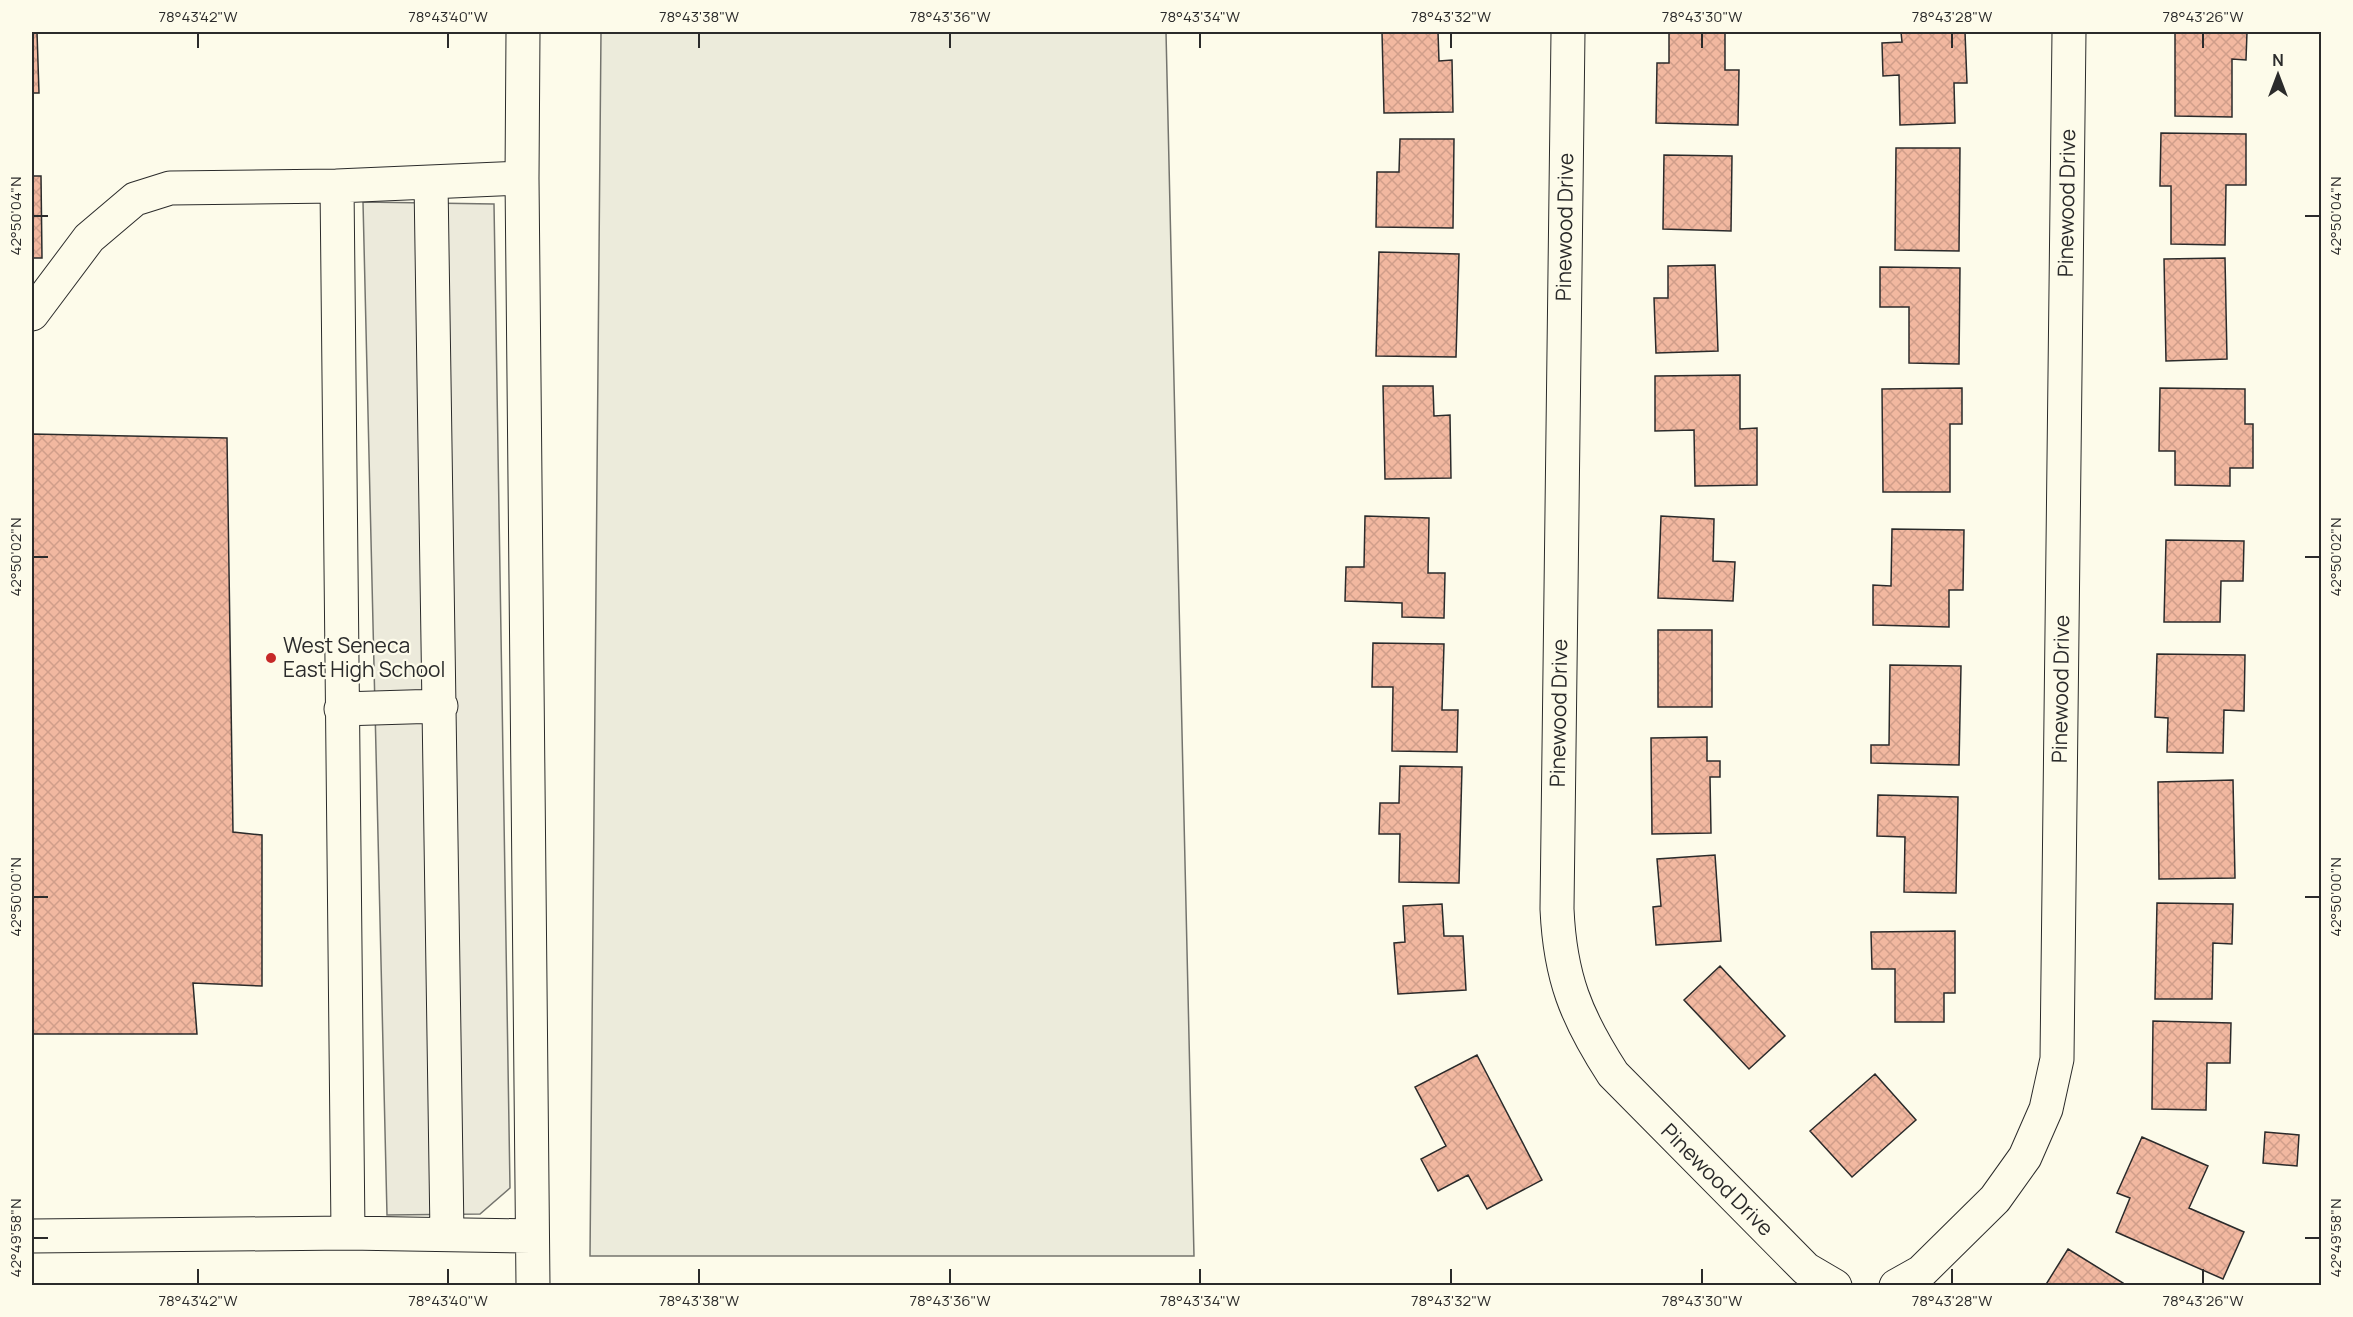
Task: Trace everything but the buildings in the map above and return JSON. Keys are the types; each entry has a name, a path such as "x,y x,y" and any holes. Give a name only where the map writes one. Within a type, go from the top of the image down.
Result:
{"street":[{"path":"523,32 522,178 533,1286"},
{"name":"Pinewood Drive","path":"1568,32 1557,885 1559,944 1570,996 1588,1037 1613,1074 1806,1269 1835,1286"},
{"name":"Pinewood Drive","path":"1896,1286 1921,1272 1987,1207 2025,1157 2046,1109 2057,1059 2069,32"},
{"path":"32,314 89,238 135,199 170,188 337,186 522,178"},
{"path":"431,182 441,706 447,1234"},
{"path":"337,186 348,1233"},
{"path":"341,709 441,706"},
{"path":"32,1236 348,1233 531,1236"}],"shaded area":[{"path":"601,32 1166,32 1194,1256 590,1256"},
{"path":"363,202 494,204 510,1188 480,1214 387,1215"}],"place":[{"name":"West Seneca East High School","path":"271,658"}]}
